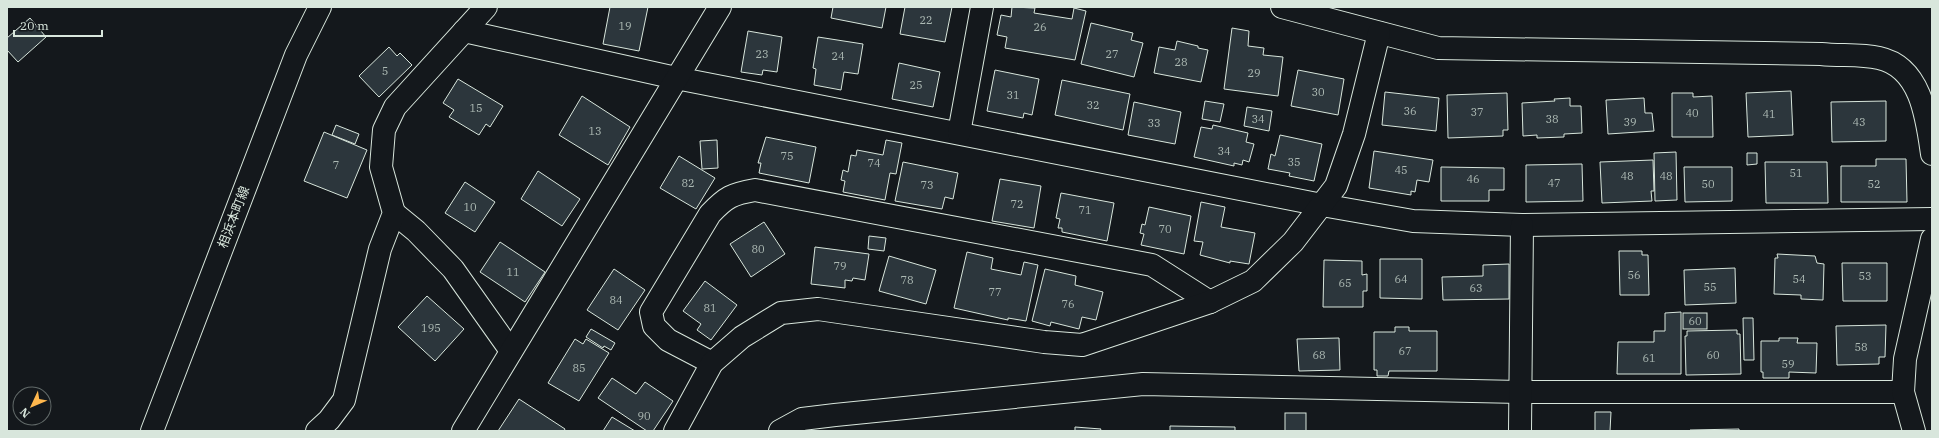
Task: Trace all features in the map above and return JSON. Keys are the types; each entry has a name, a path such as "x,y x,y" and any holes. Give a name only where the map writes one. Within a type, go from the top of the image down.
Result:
{"street":[{"name":"相浜本町線","path":"152,431 296,55 320,7"},
{"path":"486,7 395,107 384,130 381,167 394,213 416,231 453,269 511,351"},
{"path":"463,431 720,7"},
{"path":"959,133 982,7"},
{"path":"1282,7 1438,48 1821,54 1879,58 1891,62 1903,70 1912,80 1919,93 1932,154"},
{"path":"464,31 676,78 1322,205 1413,221 1522,225 1932,219"},
{"path":"675,431 712,363 742,337 781,313 818,309 1044,342 1082,345 1210,302 1253,281 1293,242 1336,186 1354,134 1379,33"},
{"path":"712,363 668,340 654,326 651,312 710,214 721,202 735,193 755,190 1152,265 1210,302"},
{"path":"317,431 329,420 344,400 380,249 394,213"},
{"path":"1520,431 1522,225"},
{"path":"1914,431 1903,392 1905,359 1932,239"},
{"path":"780,431 802,419 1143,384 1520,392 1903,392"}],"building":[{"path":"610,7 648,7 639,51 603,44"},
{"path":"833,7 886,7 882,28 831,18"},
{"path":"905,7 952,7 945,42 900,34"},
{"path":"1012,7 1035,8 1034,13 1072,19 1074,8 1086,11 1075,60 1005,48 1007,37 997,35 1001,15 1011,17"},
{"path":"30,18 46,37 18,62 7,50 7,38"},
{"path":"1091,23 1133,33 1131,40 1143,43 1134,77 1081,64"},
{"path":"1232,28 1249,31 1248,46 1264,48 1263,55 1283,57 1278,96 1224,89"},
{"path":"748,31 782,37 777,72 763,70 762,75 741,72"},
{"path":"818,37 863,44 858,74 844,72 841,90 814,85 816,69 813,68"},
{"path":"1177,41 1208,50 1201,82 1154,73 1159,47 1175,50"},
{"path":"389,47 397,56 400,53 412,65 379,97 359,76"},
{"path":"899,63 940,72 933,107 892,99"},
{"path":"995,70 1039,79 1032,115 1024,113 1023,118 987,111"},
{"path":"1298,70 1344,79 1338,115 1291,106"},
{"path":"458,79 503,106 490,127 486,124 479,135 449,117 454,110 443,103"},
{"path":"1062,80 1130,94 1123,130 1055,115"},
{"path":"1791,91 1793,135 1748,137 1746,93"},
{"path":"1385,92 1439,98 1436,131 1382,125"},
{"path":"1507,93 1508,130 1503,130 1503,136 1448,138 1447,95"},
{"path":"1672,93 1693,93 1693,97 1712,96 1713,137 1672,137"},
{"path":"582,96 630,127 608,165 559,135"},
{"path":"1570,98 1570,106 1581,106 1582,133 1564,134 1564,137 1537,138 1537,135 1523,136 1522,103 1555,101 1554,99"},
{"path":"1644,98 1645,113 1652,113 1654,131 1608,134 1606,100"},
{"path":"1205,101 1224,104 1220,122 1202,119"},
{"path":"1886,101 1886,141 1832,142 1831,102"},
{"path":"1134,102 1181,112 1175,144 1128,135"},
{"path":"1247,107 1272,111 1269,131 1244,126"},
{"path":"336,125 359,134 355,144 332,135"},
{"path":"1213,125 1248,133 1246,142 1254,144 1249,162 1243,160 1242,165 1234,163 1234,166 1194,157 1201,127 1212,129"},
{"path":"324,132 367,150 347,198 304,181"},
{"path":"1280,135 1322,144 1314,181 1289,176 1290,173 1268,169 1271,154 1275,156"},
{"path":"766,137 816,147 809,183 759,173 761,163 758,163"},
{"path":"717,140 718,168 702,169 700,141"},
{"path":"886,140 902,143 896,174 890,173 885,200 843,192 845,181 841,180 843,170 848,172 851,155 856,156 857,150 883,155"},
{"path":"1374,151 1433,160 1429,182 1417,180 1415,192 1411,191 1411,195 1369,188"},
{"path":"1676,152 1677,200 1655,201 1654,153"},
{"path":"1747,153 1757,153 1757,164 1747,165"},
{"path":"679,156 715,178 696,209 660,188"},
{"path":"1876,159 1906,159 1907,202 1841,202 1841,166 1876,166"},
{"path":"1653,160 1654,191 1651,191 1652,201 1602,203 1600,162"},
{"path":"903,162 958,173 953,199 945,197 942,209 895,201"},
{"path":"1765,162 1827,162 1828,203 1766,203"},
{"path":"1582,164 1583,201 1526,202 1526,165"},
{"path":"1441,167 1504,168 1504,190 1489,190 1489,201 1441,201"},
{"path":"1684,167 1732,167 1732,201 1685,202"},
{"path":"538,171 580,199 562,226 521,199"},
{"path":"1000,179 1041,186 1034,228 992,221"},
{"path":"465,182 495,202 475,232 445,213"},
{"path":"1061,193 1114,203 1107,241 1062,232 1062,228 1058,228 1060,219 1056,218"},
{"path":"1201,202 1225,207 1221,227 1255,233 1249,264 1230,261 1230,263 1200,255 1203,242 1194,241"},
{"path":"1149,207 1191,216 1184,254 1141,245 1144,234 1140,233 1142,224 1145,225"},
{"path":"764,222 785,254 751,277 730,244"},
{"path":"869,236 886,238 884,251 868,249"},
{"path":"500,242 545,272 525,302 480,272"},
{"path":"815,247 869,254 865,280 853,278 852,281 845,280 845,288 811,284"},
{"path":"1619,251 1642,251 1642,255 1648,255 1649,295 1620,295"},
{"path":"967,252 993,258 991,269 1021,275 1024,262 1038,265 1026,321 1008,318 1008,320 954,308"},
{"path":"1777,254 1815,256 1817,263 1824,264 1823,300 1801,299 1801,295 1774,294 1775,258 1778,258"},
{"path":"889,256 936,270 926,304 879,291"},
{"path":"1380,259 1422,259 1422,299 1380,298"},
{"path":"1324,260 1362,261 1362,275 1367,274 1367,291 1363,291 1363,307 1323,307"},
{"path":"1842,263 1887,263 1887,301 1843,301"},
{"path":"1509,264 1509,299 1443,300 1442,277 1483,276 1483,265"},
{"path":"1735,268 1736,303 1685,305 1684,270"},
{"path":"614,269 645,290 618,330 587,310"},
{"path":"1045,269 1076,276 1075,285 1103,292 1096,320 1082,317 1079,329 1051,322 1050,326 1032,321"},
{"path":"705,281 737,305 711,340 697,330 701,324 683,311"},
{"path":"427,296 464,329 435,361 398,327"},
{"path":"1681,312 1681,374 1617,374 1618,342 1654,342 1654,331 1665,331 1665,313"},
{"path":"1683,313 1707,313 1707,329 1683,329"},
{"path":"1743,318 1753,318 1754,360 1744,360"},
{"path":"1886,325 1885,357 1879,357 1879,364 1837,365 1836,326"},
{"path":"1395,327 1409,327 1409,331 1437,331 1437,371 1389,371 1388,376 1377,376 1377,370 1374,370 1374,332 1395,332"},
{"path":"591,329 615,343 611,350 604,346 603,348 586,337"},
{"path":"1737,330 1737,334 1740,334 1741,374 1686,375 1685,336 1687,336 1687,331"},
{"path":"1339,338 1340,370 1299,371 1297,339"},
{"path":"1779,338 1798,338 1797,343 1817,343 1816,373 1789,372 1789,378 1763,378 1763,372 1761,372 1761,341 1779,341"},
{"path":"575,339 583,344 586,339 609,353 579,401 548,383"},
{"path":"612,378 636,394 645,382 673,401 653,431 647,431 598,398"},
{"path":"519,399 565,429 564,431 498,431"},
{"path":"1595,412 1611,412 1610,431 1595,431"},
{"path":"1285,413 1306,413 1306,431 1285,431"},
{"path":"612,417 635,431 603,431"},
{"path":"1170,426 1235,427 1235,431 1170,431"},
{"path":"1075,427 1101,429 1100,431 1075,431"},
{"path":"1739,429 1739,431 1690,431 1690,430"}]}
